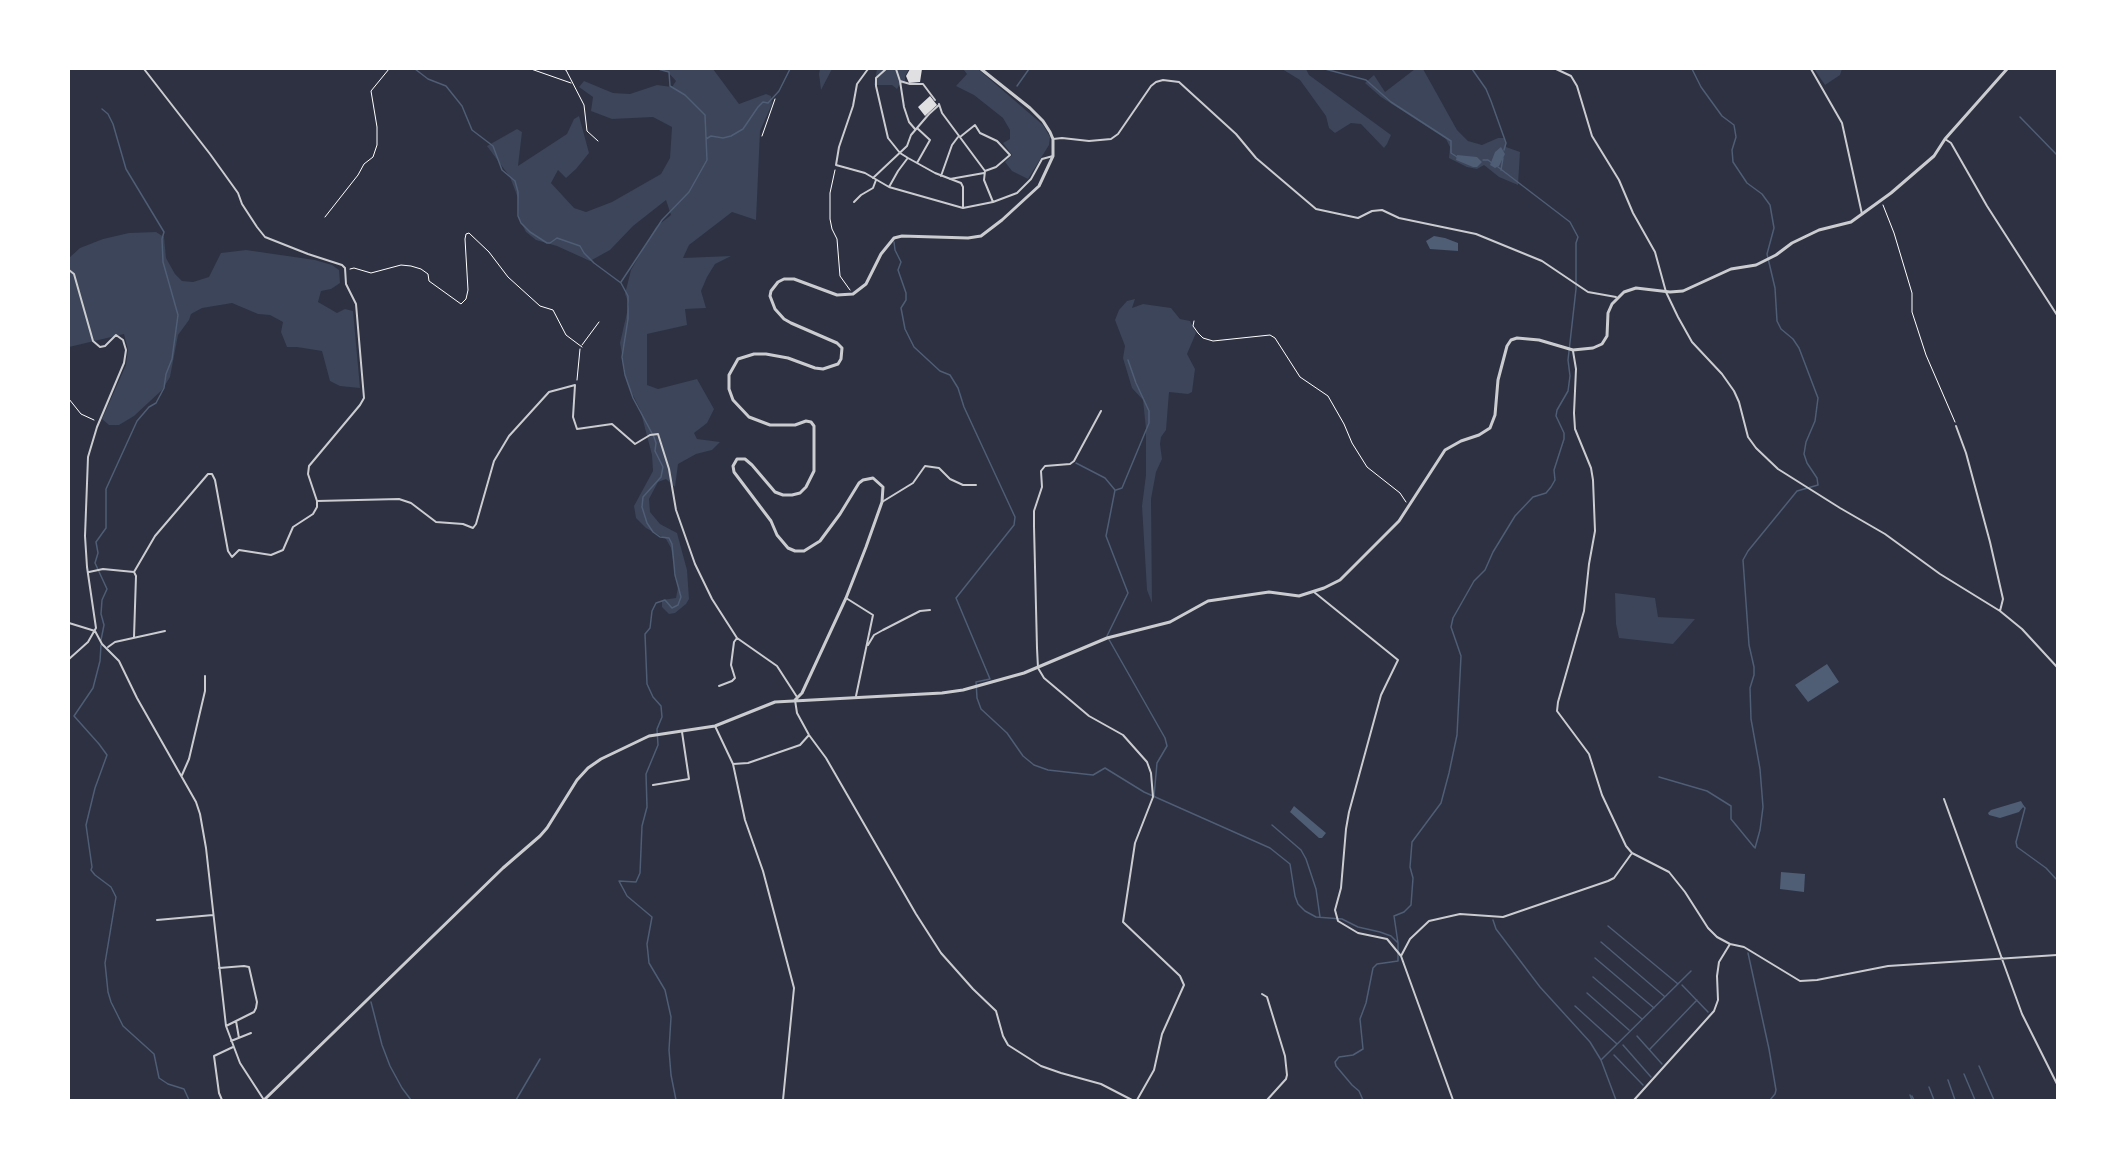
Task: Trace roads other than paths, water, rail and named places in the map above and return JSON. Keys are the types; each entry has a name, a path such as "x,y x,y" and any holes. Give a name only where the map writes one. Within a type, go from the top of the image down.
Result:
{"street":[{"path":"134,638 136,576 134,573 155,536 208,474 212,474 215,480 228,551 232,556 240,549 271,555 283,550 293,527 313,514 317,501 308,474 309,466 364,398 356,304 346,284 346,271 342,265 265,237 210,154 144,69"},
{"path":"868,69 856,84 853,106 839,147 836,165 866,173 889,187 963,208 1017,194 1031,179 1042,159 1053,156"},
{"path":"886,69 876,78 876,86 885,130 892,143 900,153 918,164 959,182 963,187 963,208"},
{"path":"896,69 909,122 930,140 918,164"},
{"path":"796,699 802,693 867,547 882,502 883,487 873,478 863,480 820,541 804,551 788,548 733,469 733,464 737,459 745,459 768,486 783,495 800,493 806,487 814,471 815,429 813,424 806,421 795,425 776,426 749,417 733,400 729,389 729,375 738,359 753,354 788,358 823,369 838,364 841,359 842,348 837,343 791,323 775,309 770,296 778,282 784,279 794,279 837,295 853,294 866,284 881,254 894,238 902,236 968,238 981,236 1039,186 1053,156 1053,139 1043,121 981,69"},
{"path":"1556,69 1570,76 1577,86 1592,136 1619,180 1633,213 1655,252 1666,292 1692,342 1722,374 1734,391 1748,437 1778,469 1885,534 1940,574 2001,611 2022,629 2057,667"},
{"path":"1810,69 1842,123 1862,215"},
{"path":"69,623 95,631 102,644 119,661 137,698 196,802 203,823 226,1026 240,1063 264,1100 503,868 548,828 577,780 601,759 638,740 715,726 775,702 796,699 953,692 1038,668 1107,638 1170,622 1208,602 1269,592 1290,596 1314,592 1340,579 1392,529 1432,474 1445,450 1490,428 1495,415 1498,380 1507,346 1512,340 1517,338 1539,340 1573,350 1593,348 1602,344 1606,336 1608,313 1616,297 1624,292 1636,288 1666,292 1683,291 1731,269 1756,265 1776,255 1792,243 1819,231 1851,222 1882,200 1934,156 1945,139 2007,69"},
{"path":"1053,139 1089,141 1111,139 1118,134 1151,86 1163,80 1179,82 1236,134 1256,158 1316,209 1358,218 1372,211 1382,210 1399,218 1476,234 1542,261 1588,292 1616,297"},
{"path":"900,81 923,84 935,100"},
{"path":"873,178 900,153 916,129 939,104 942,113 984,172 984,180 993,202"},
{"path":"941,176 952,145 958,136 975,125 980,133 997,141 1010,155 996,167 984,172 950,179"},
{"path":"1945,139 1951,143 1987,206 2057,315"},
{"path":"889,187 897,171 908,158"},
{"path":"854,202 873,188 876,180"},
{"path":"69,270 74,274 93,341 100,346 105,346 116,335 123,340 126,350 124,363 99,422 88,457 85,536 88,572 97,624 88,642 71,658"},
{"path":"1573,350 1576,369 1575,429 1593,480 1595,531 1584,611 1557,711 1589,754 1602,795 1619,834 1632,853 1669,872 1716,937 1730,944 1744,947 1800,981 1825,979 1888,966 2057,955"},
{"path":"317,501 399,499 411,503 436,522 464,524 473,528 494,461 509,436 549,392 575,385 573,417 576,429 612,424 635,444 655,433 665,456 676,510 695,564 712,599 737,638 746,646 774,662 796,699 797,713 809,735 826,758 941,954 996,1011 1008,1045 1041,1066 1101,1084 1132,1100"},
{"path":"1101,411 1075,459 1070,464 1045,466 1041,471 1042,487 1034,511 1038,668 1044,678 1089,716 1123,735 1147,762 1151,773 1153,797 1135,843 1123,922 1180,976 1184,985 1162,1034 1154,1071 1137,1100"},
{"path":"1956,426 1966,453 1990,542 2003,599 2001,611"},
{"path":"882,502 913,483 926,466 939,468 950,478 963,485 976,485"},
{"path":"88,572 103,569 134,573"},
{"path":"1314,592 1398,660 1381,695 1346,829 1341,888 1335,910 1338,921 1358,933 1387,939 1401,956 1453,1100"},
{"path":"846,598 873,615 856,696"},
{"path":"866,648 874,635 920,610 930,610"},
{"path":"106,648 115,642 165,631"},
{"path":"719,686 735,678 731,665 734,642 737,638"},
{"path":"181,776 189,759 205,691 205,676"},
{"path":"715,726 733,764 745,820 763,871 794,988 783,1100"},
{"path":"653,785 689,779 682,732"},
{"path":"733,764 748,763 790,749 800,745 809,735"},
{"path":"1944,800 2022,1014 2057,1084"},
{"path":"1401,956 1410,939 1429,921 1460,914 1503,917 1574,894 1614,878 1632,853"},
{"path":"157,920 213,915"},
{"path":"1634,1100 1714,1011 1718,1000 1716,976 1719,962 1730,944"},
{"path":"219,968 244,966 251,969 256,1008 251,1014 226,1026"},
{"path":"1262,994 1268,997 1285,1056 1287,1075 1267,1100"},
{"path":"236,1021 239,1038"},
{"path":"231,1041 251,1033"},
{"path":"222,1100 214,1056 233,1047"}],"waterway":[{"path":"415,69 428,79 446,86 462,106 472,130 493,146 502,170 515,181 518,192 518,216 521,223 547,243 557,238 580,246 594,263 621,283 628,296 628,319 622,357 625,375 633,398 654,437 655,451 663,467 661,477 643,497 642,507 647,523 653,532 660,537 669,538 672,544 675,575 681,597 678,605 672,608 665,600 656,603 652,611 650,628 645,634 647,684 653,697 661,706 662,717 657,729 658,745 646,774 647,807 642,826 640,873 636,882 619,881 627,896 652,917 647,944 649,963 665,990 671,1017 669,1050 676,1100"},
{"path":"621,282 662,220 689,192 707,160 705,115 685,95 670,86 669,72 658,69"},
{"path":"706,139 711,136 723,138 731,136 743,129 758,107 763,102 768,103 779,91 790,69"},
{"path":"1017,86 1029,69"},
{"path":"1325,69 1366,80 1391,102 1451,141 1451,153 1457,157"},
{"path":"1472,69 1486,89 1491,101 1506,143 1504,150"},
{"path":"1692,69 1701,87 1722,116 1734,125 1736,137 1732,150 1733,162 1747,183 1762,194 1770,205 1774,228 1767,254 1775,288 1777,321 1781,329 1793,339 1799,348 1818,398 1815,421 1806,442 1804,454 1817,478 1818,485 1797,491 1743,560 1749,645 1754,667 1750,688 1751,719 1760,769 1763,807 1755,848"},
{"path":"101,640 104,625 101,614 102,600 107,589 95,563 98,553 96,542 106,528 106,489 137,421 149,407 156,403 164,388 172,359 178,315 163,262 164,232 126,169 113,124 108,114 102,109"},
{"path":"2020,117 2057,155"},
{"path":"1501,170 1503,158"},
{"path":"1483,160 1492,163"},
{"path":"1363,1100 1359,1091 1335,1062 1339,1057 1353,1055 1363,1049 1360,1019 1366,1003 1373,968 1377,964 1398,961 1394,916 1404,912 1411,905 1412,842 1441,803 1449,773 1457,735 1461,656 1451,627 1453,618 1474,581 1485,570 1515,516 1533,497 1546,493 1551,487 1555,480 1554,470 1564,439 1564,433 1556,416 1568,391 1570,376 1568,360 1576,289 1578,237 1570,222 1498,167"},
{"path":"894,242 901,262 898,270 906,293 906,300 901,308 905,329 914,347 940,371 950,375 958,388 964,407 1015,517 1014,525 956,598 990,679 976,682 977,698 981,709 1007,733 1023,756 1034,765 1048,770 1093,775 1105,768 1144,792 1270,848 1290,864 1295,896 1298,904 1305,911 1316,917 1342,919 1358,927 1391,936 1397,942"},
{"path":"1116,490 1122,488 1149,423 1149,411 1128,360"},
{"path":"1076,463 1105,478 1115,490"},
{"path":"1115,490 1106,536 1128,593 1107,636 1165,738 1167,746 1157,763 1154,796"},
{"path":"101,645 100,661 93,688 74,716 107,755 95,788 86,825 91,870 111,887 116,897 105,963 108,992 123,1026 154,1054 159,1078 168,1084 184,1089 189,1100"},
{"path":"1659,777 1707,791 1731,806 1731,819 1754,847"},
{"path":"2023,806 2025,808 2016,842 2017,847 2046,868 2057,880"},
{"path":"1272,825 1301,850 1306,859 1316,889 1320,917"},
{"path":"1493,920 1496,929 1540,987 1590,1042 1601,1060 1616,1100"},
{"path":"1608,926 1678,984"},
{"path":"1601,942 1664,996"},
{"path":"1748,953 1776,1090 1770,1100"},
{"path":"1595,958 1654,1008"},
{"path":"1602,1059 1691,971"},
{"path":"1593,977 1642,1019"},
{"path":"1682,985 1708,1012"},
{"path":"1587,993 1629,1030"},
{"path":"1650,1049 1697,1000"},
{"path":"371,1002 390,1066 411,1100"},
{"path":"1575,1006 1617,1044"},
{"path":"1637,1036 1662,1064"},
{"path":"1623,1045 1651,1077"},
{"path":"1614,1055 1643,1085"},
{"path":"516,1100 540,1059"},
{"path":"1979,1066 1994,1100"},
{"path":"1964,1074 1975,1100"},
{"path":"1948,1080 1955,1100"},
{"path":"1929,1087 1934,1100"},
{"path":"1910,1095 1912,1100"},
{"path":"1912,1096 1914,1100"}]}
